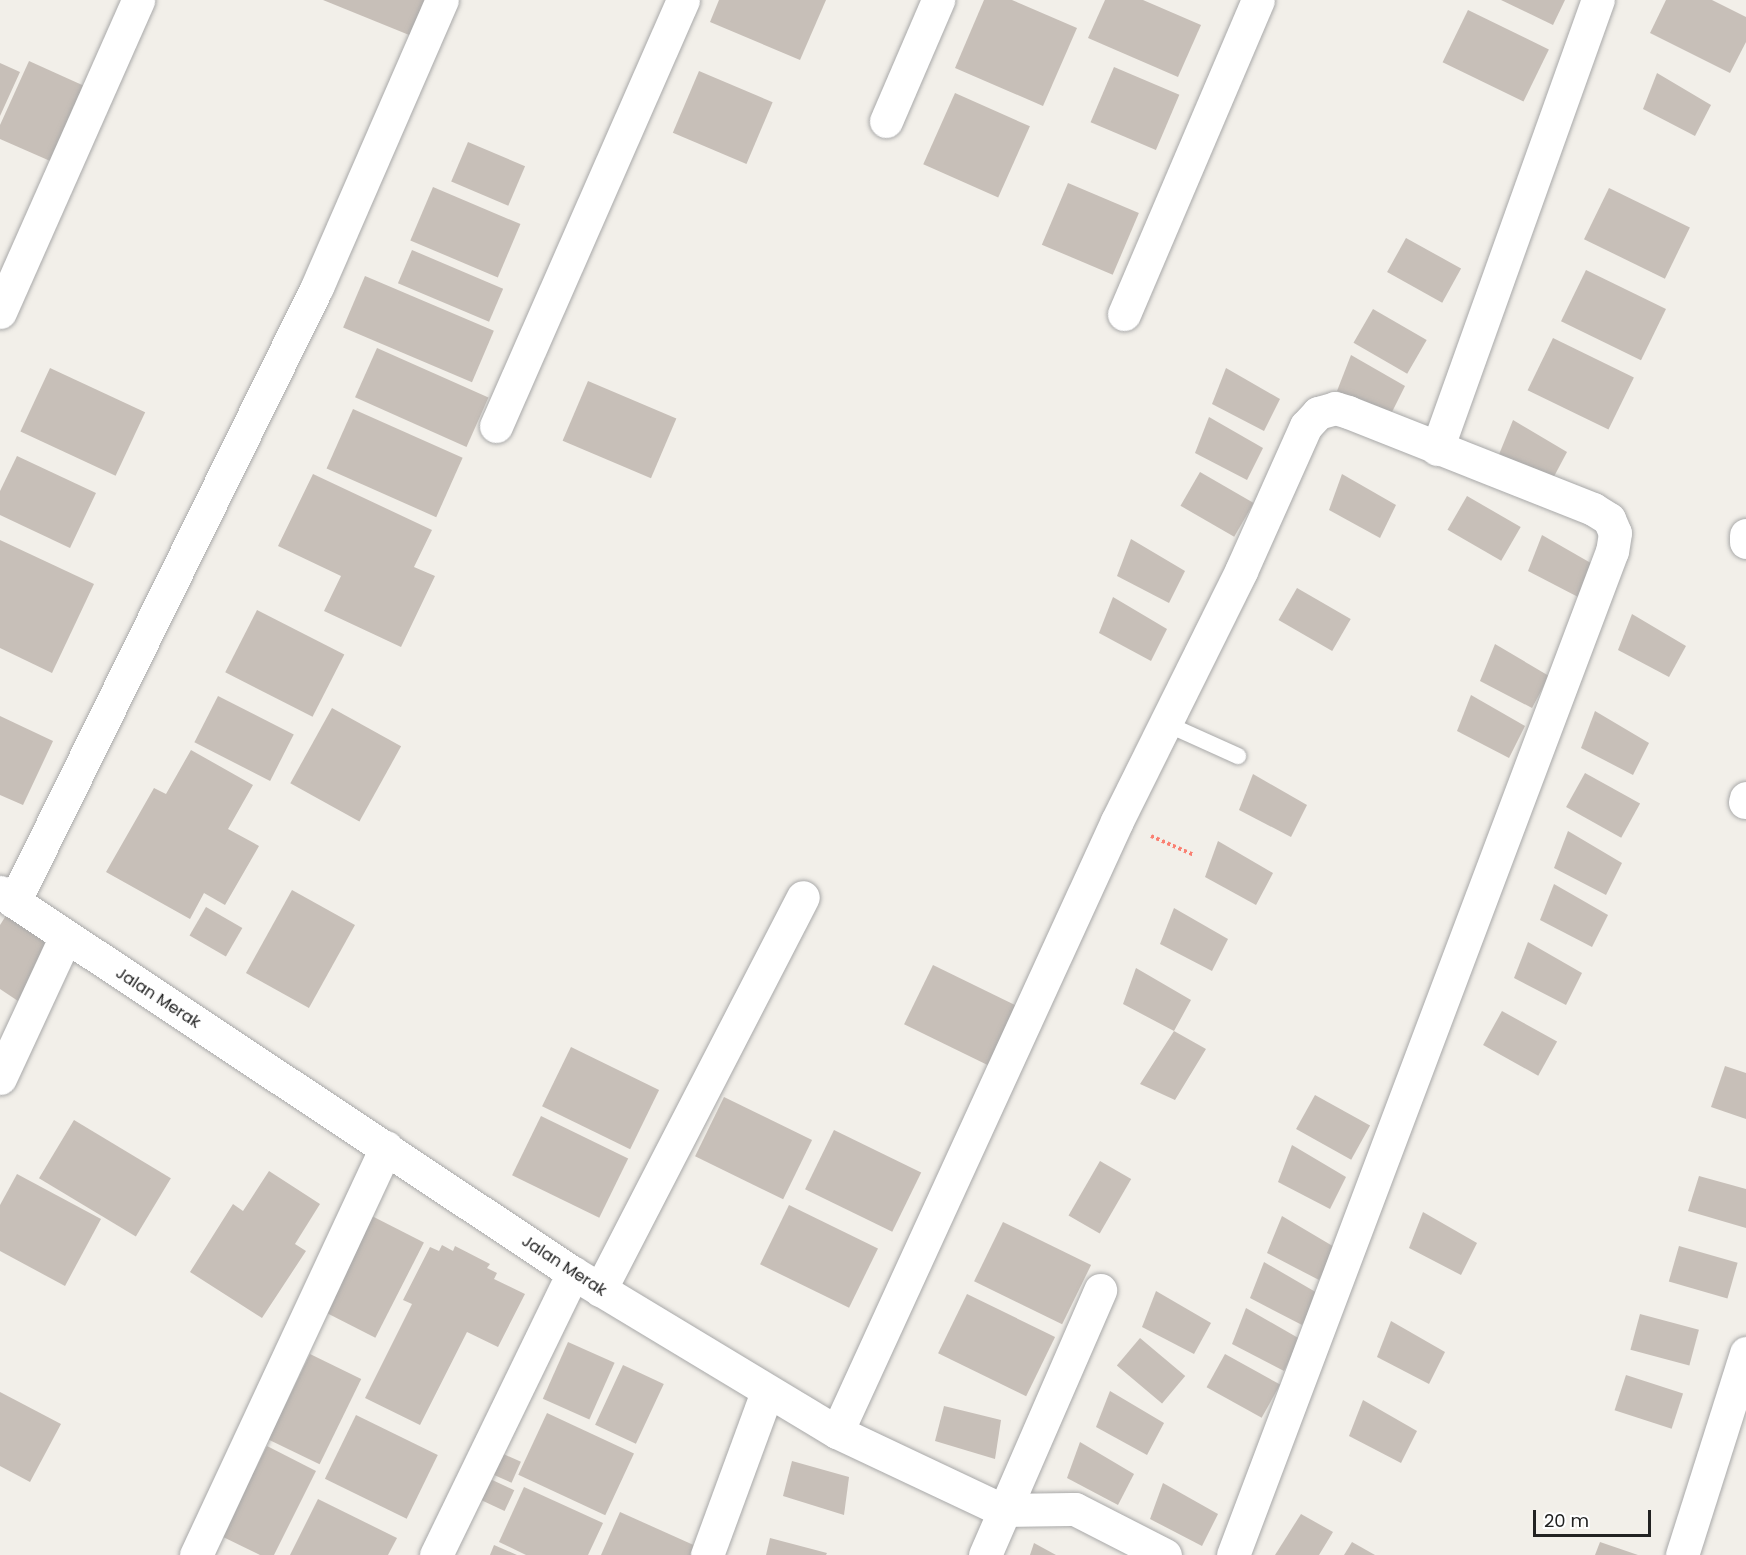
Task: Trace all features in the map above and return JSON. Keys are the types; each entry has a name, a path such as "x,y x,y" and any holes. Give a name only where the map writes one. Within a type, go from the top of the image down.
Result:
{"street":[{"path":"0,312 138,0"},
{"path":"7,897 317,287 442,0"},
{"path":"496,426 682,0"},
{"path":"886,121 938,0"},
{"path":"1124,314 1258,0"},
{"path":"1437,449 1598,0"},
{"path":"837,1432 1117,821 1167,724 1302,436 1318,412 1335,408 1348,412 1593,509 1609,519 1615,533 1612,551 1233,1555"},
{"path":"1746,535 1746,542"},
{"name":"Jalan Merak","path":"7,897 65,938 386,1147 587,1282 837,1432 1002,1510 1075,1509 1165,1555"},
{"path":"435,1555 803,897"},
{"path":"0,1078 65,938"},
{"path":"196,1555 386,1147"},
{"path":"985,1555 1002,1510 1100,1290"},
{"path":"1682,1555 1746,1353"},
{"path":"707,1555 767,1392"}],"lane":[{"path":"1167,724 1238,756"}],"path":[{"path":"1117,821 1194,855"}],"building":[{"path":"323,0 431,0 419,39"},
{"path":"719,0 826,0 800,60 710,22"},
{"path":"984,0 1012,0 1077,28 1043,106 955,68"},
{"path":"1105,0 1143,0 1201,25 1178,77 1088,38"},
{"path":"1501,0 1565,0 1553,25"},
{"path":"1666,0 1712,0 1746,17 1746,42 1730,73 1650,33"},
{"path":"1468,10 1549,49 1523,102 1443,62"},
{"path":"29,61 91,89 57,164 0,139 0,125"},
{"path":"0,63 20,72 0,116"},
{"path":"1114,67 1179,95 1156,150 1091,122"},
{"path":"699,71 773,102 746,164 673,133"},
{"path":"1657,73 1711,105 1695,136 1643,109"},
{"path":"955,93 1030,126 998,198 923,164"},
{"path":"468,142 525,166 508,206 451,182"},
{"path":"1068,183 1139,213 1113,275 1042,245"},
{"path":"433,187 520,224 498,278 410,240"},
{"path":"1609,188 1690,227 1665,279 1584,239"},
{"path":"1406,238 1461,269 1442,303 1387,272"},
{"path":"412,250 503,289 489,322 398,283"},
{"path":"1586,270 1666,309 1641,360 1561,321"},
{"path":"365,276 494,331 472,382 343,328"},
{"path":"1373,309 1427,340 1407,374 1354,343"},
{"path":"1553,338 1634,377 1608,430 1528,390"},
{"path":"377,348 488,398 466,447 355,397"},
{"path":"1351,355 1405,386 1389,418 1337,391"},
{"path":"50,368 145,412 116,476 20,431"},
{"path":"1226,368 1280,399 1264,431 1212,404"},
{"path":"588,381 676,419 651,478 563,441"},
{"path":"353,409 463,458 436,517 327,468"},
{"path":"1209,417 1263,448 1247,480 1195,453"},
{"path":"1513,420 1567,452 1550,484 1498,457"},
{"path":"17,456 96,493 70,548 0,515 0,491"},
{"path":"1200,472 1254,503 1234,537 1180,506"},
{"path":"313,474 432,530 414,567 435,576 401,647 324,611 341,576 278,546"},
{"path":"1342,474 1396,505 1380,538 1329,510"},
{"path":"1467,496 1521,527 1501,561 1448,530"},
{"path":"1542,535 1596,566 1580,598 1528,571"},
{"path":"1131,539 1185,571 1169,603 1117,576"},
{"path":"0,540 94,584 52,673 0,648"},
{"path":"1297,588 1351,619 1332,651 1278,620"},
{"path":"1113,597 1167,629 1151,661 1099,633"},
{"path":"257,610 344,654 313,717 225,672"},
{"path":"1632,614 1686,646 1669,677 1618,650"},
{"path":"1495,644 1549,676 1532,708 1480,681"},
{"path":"1471,695 1525,726 1509,758 1457,731"},
{"path":"218,696 294,735 270,781 194,742"},
{"path":"332,708 401,746 359,822 290,783"},
{"path":"1595,711 1649,743 1633,775 1581,748"},
{"path":"0,716 53,741 23,805 0,795"},
{"path":"191,750 253,785 228,829 259,846 225,905 204,893 190,919 106,872 154,788 166,794"},
{"path":"1585,773 1640,804 1621,838 1566,807"},
{"path":"1253,774 1307,805 1291,837 1239,810"},
{"path":"1568,831 1622,863 1606,895 1554,868"},
{"path":"1218,841 1273,873 1256,905 1205,877"},
{"path":"1554,884 1608,915 1592,947 1540,920"},
{"path":"292,890 355,925 309,1008 246,973"},
{"path":"206,907 242,928 226,957 190,936"},
{"path":"1174,908 1228,939 1212,971 1160,944"},
{"path":"9,911 57,942 18,1001 0,989 0,925"},
{"path":"1528,942 1582,973 1566,1005 1514,978"},
{"path":"933,965 1021,1008 992,1067 904,1024"},
{"path":"1136,968 1191,1000 1174,1031 1123,1004"},
{"path":"1502,1011 1557,1042 1538,1076 1483,1045"},
{"path":"1174,1031 1206,1049 1175,1100 1140,1084"},
{"path":"571,1047 659,1090 630,1149 542,1106"},
{"path":"1725,1066 1746,1073 1746,1119 1711,1107"},
{"path":"1315,1095 1370,1126 1351,1160 1296,1129"},
{"path":"724,1097 812,1140 783,1199 695,1156"},
{"path":"541,1116 628,1159 599,1218 512,1175"},
{"path":"74,1120 171,1178 136,1236 39,1178"},
{"path":"834,1130 921,1173 892,1232 805,1189"},
{"path":"1292,1145 1346,1177 1330,1209 1278,1182"},
{"path":"1100,1161 1131,1179 1100,1234 1068,1216"},
{"path":"269,1171 320,1204 295,1244 306,1251 262,1318 190,1272 233,1204 243,1211"},
{"path":"17,1174 101,1219 65,1286 0,1251 0,1205"},
{"path":"1699,1176 1746,1189 1746,1228 1688,1211"},
{"path":"789,1205 878,1248 849,1308 760,1264"},
{"path":"1423,1212 1477,1243 1461,1275 1409,1248"},
{"path":"366,1213 424,1243 375,1338 317,1308"},
{"path":"1282,1216 1336,1248 1319,1280 1267,1253"},
{"path":"1003,1222 1091,1265 1062,1324 974,1281"},
{"path":"442,1245 453,1251 455,1246 490,1264 487,1268 497,1273 494,1279 525,1294 498,1347 467,1332 420,1425 365,1398 412,1304 403,1300 430,1247 439,1251"},
{"path":"1679,1246 1738,1263 1727,1298 1669,1282"},
{"path":"1264,1262 1319,1294 1302,1325 1250,1298"},
{"path":"1156,1291 1211,1323 1194,1354 1142,1327"},
{"path":"967,1294 1055,1337 1026,1396 938,1353"},
{"path":"1246,1308 1300,1339 1284,1371 1232,1344"},
{"path":"1640,1314 1699,1330 1689,1366 1630,1350"},
{"path":"1391,1321 1445,1352 1429,1384 1377,1357"},
{"path":"1140,1338 1185,1376 1162,1404 1117,1366"},
{"path":"568,1342 615,1363 589,1419 543,1399"},
{"path":"310,1354 361,1379 320,1464 268,1439"},
{"path":"1225,1354 1280,1385 1262,1418 1207,1387"},
{"path":"623,1365 664,1384 636,1444 595,1425"},
{"path":"1626,1375 1683,1394 1672,1429 1615,1410"},
{"path":"1110,1391 1164,1423 1147,1455 1096,1427"},
{"path":"0,1392 61,1424 30,1482 0,1466"},
{"path":"1363,1400 1417,1431 1401,1463 1349,1436"},
{"path":"944,1406 1001,1420 995,1459 935,1441"},
{"path":"547,1413 634,1454 605,1515 518,1475"},
{"path":"356,1415 438,1455 407,1519 325,1479"},
{"path":"1080,1442 1134,1474 1118,1505 1067,1478"},
{"path":"267,1446 316,1471 274,1555 260,1555 221,1536"},
{"path":"499,1452 521,1462 512,1483 490,1473"},
{"path":"792,1461 849,1477 844,1515 783,1496"},
{"path":"488,1478 514,1490 505,1511 478,1499"},
{"path":"1163,1483 1218,1514 1202,1546 1150,1519"},
{"path":"524,1487 603,1523 588,1555 526,1555 499,1542"},
{"path":"318,1499 397,1538 388,1555 290,1555"},
{"path":"620,1512 698,1547 694,1555 601,1555"},
{"path":"1301,1514 1333,1532 1319,1555 1275,1555"},
{"path":"770,1538 827,1553 826,1555 766,1555"},
{"path":"1352,1542 1375,1555 1344,1555"},
{"path":"1600,1542 1638,1555 1595,1555"},
{"path":"1034,1543 1056,1555 1030,1555"},
{"path":"494,1545 517,1555 490,1555"}]}
